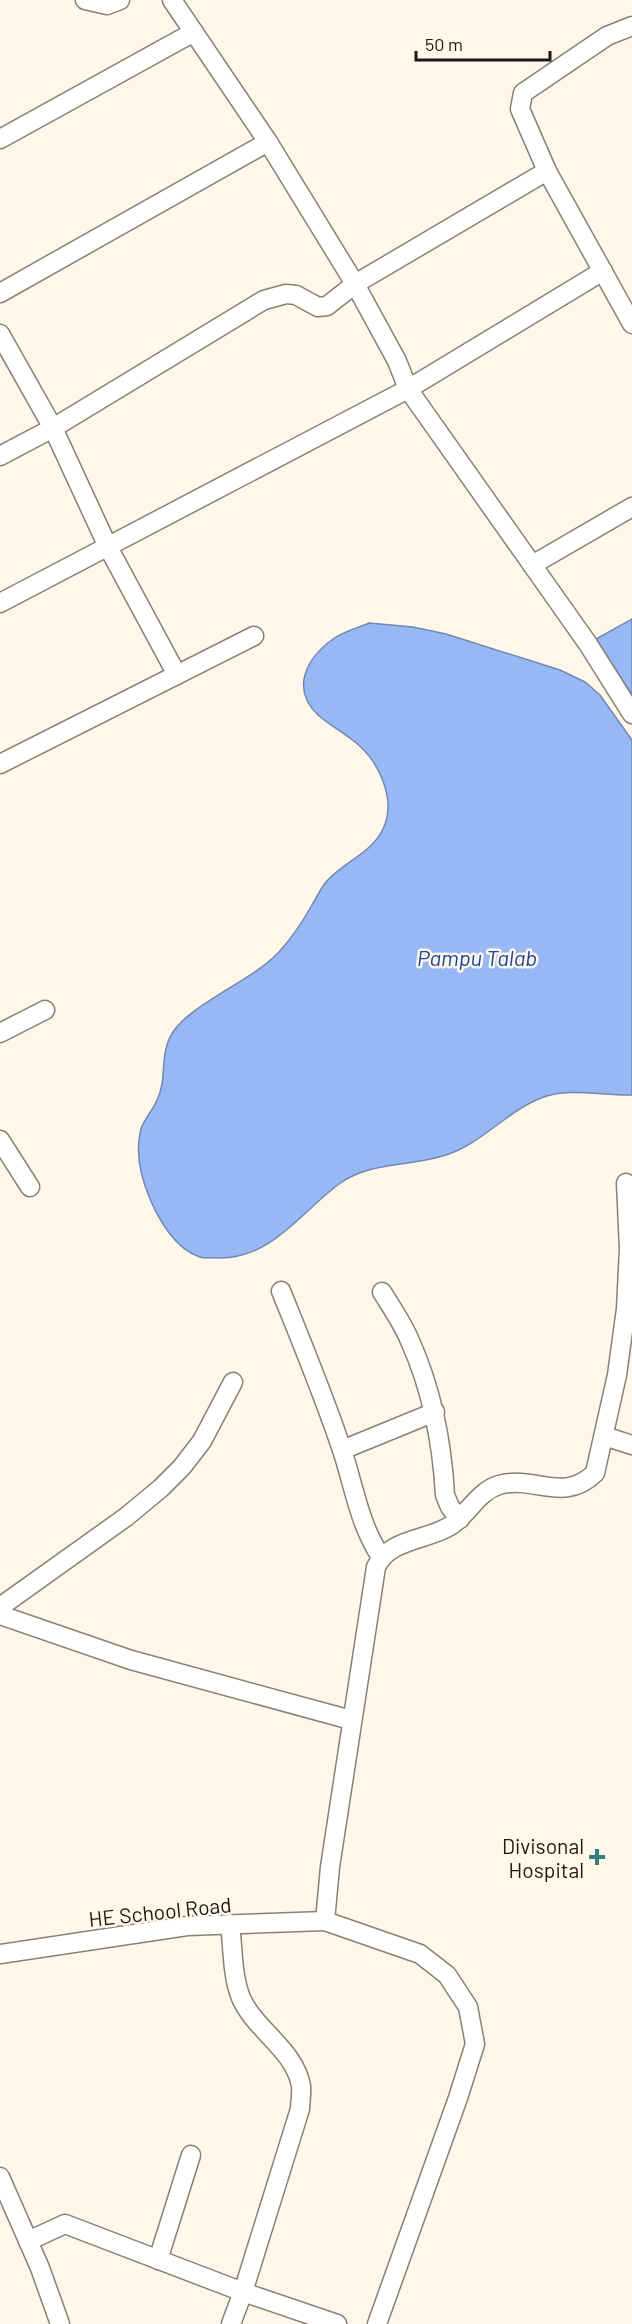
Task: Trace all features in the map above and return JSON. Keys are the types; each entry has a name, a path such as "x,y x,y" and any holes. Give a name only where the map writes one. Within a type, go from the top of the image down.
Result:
{"street":[{"path":"86,0 106,5 120,0"},
{"path":"172,0 268,141 355,284 397,361 408,389 588,644 632,714"},
{"path":"632,26 607,36 523,93 520,109 547,171 632,324"},
{"path":"0,139 194,32"},
{"path":"0,292 268,141"},
{"path":"0,456 53,428 264,300 286,294 296,295 318,307 327,306 355,284 547,171"},
{"path":"0,603 408,389 603,271"},
{"path":"0,334 53,428 108,547 177,675"},
{"path":"532,565 632,507"},
{"path":"0,764 254,636"},
{"path":"0,1033 45,1010"},
{"path":"0,1140 30,1187"},
{"path":"377,2324 475,2044 468,2007 447,1975 420,1954 325,1921 330,1867 351,1720 376,1567 381,1557 390,1550 460,1520 483,1494 497,1486 512,1483 570,1488 584,1483 595,1473 616,1374 626,1309 629,1249 626,1183"},
{"path":"281,1291 324,1397 342,1450 361,1520 369,1539 381,1557"},
{"path":"382,1292 409,1339 425,1377 435,1412 445,1495 450,1507 460,1520"},
{"path":"0,1607 126,1517 161,1488 182,1467 202,1441 233,1382"},
{"path":"342,1450 435,1412"},
{"path":"604,1436 632,1445"},
{"path":"0,1615 131,1660 351,1720"},
{"name":"HE School Road","path":"0,1954 187,1926 325,1921"},
{"path":"230,1924 236,1980 241,1998 251,2015 291,2063 301,2085 300,2109 231,2324"},
{"path":"158,2259 191,2155"},
{"path":"0,2176 60,2324"},
{"path":"28,2241 65,2224 243,2292 337,2324"}],"water":[{"path":"632,619 632,695 596,639"},
{"name":"Pampu Talab","path":"369,623 413,627 446,634 560,670 585,682 600,695 632,740 632,1095 574,1092 541,1098 516,1111 459,1150 432,1159 364,1171 351,1177 325,1195 285,1232 255,1250 238,1256 200,1257 183,1248 176,1241 163,1225 154,1207 140,1165 141,1129 160,1092 165,1052 170,1037 178,1026 204,1004 252,974 278,953 301,924 326,882 372,845 383,829 387,818 387,794 378,770 364,750 318,715 305,694 304,684 309,664 324,647 342,634"}],"place":[{"name":"Divisonal Hospital","path":"597,1857"}]}
